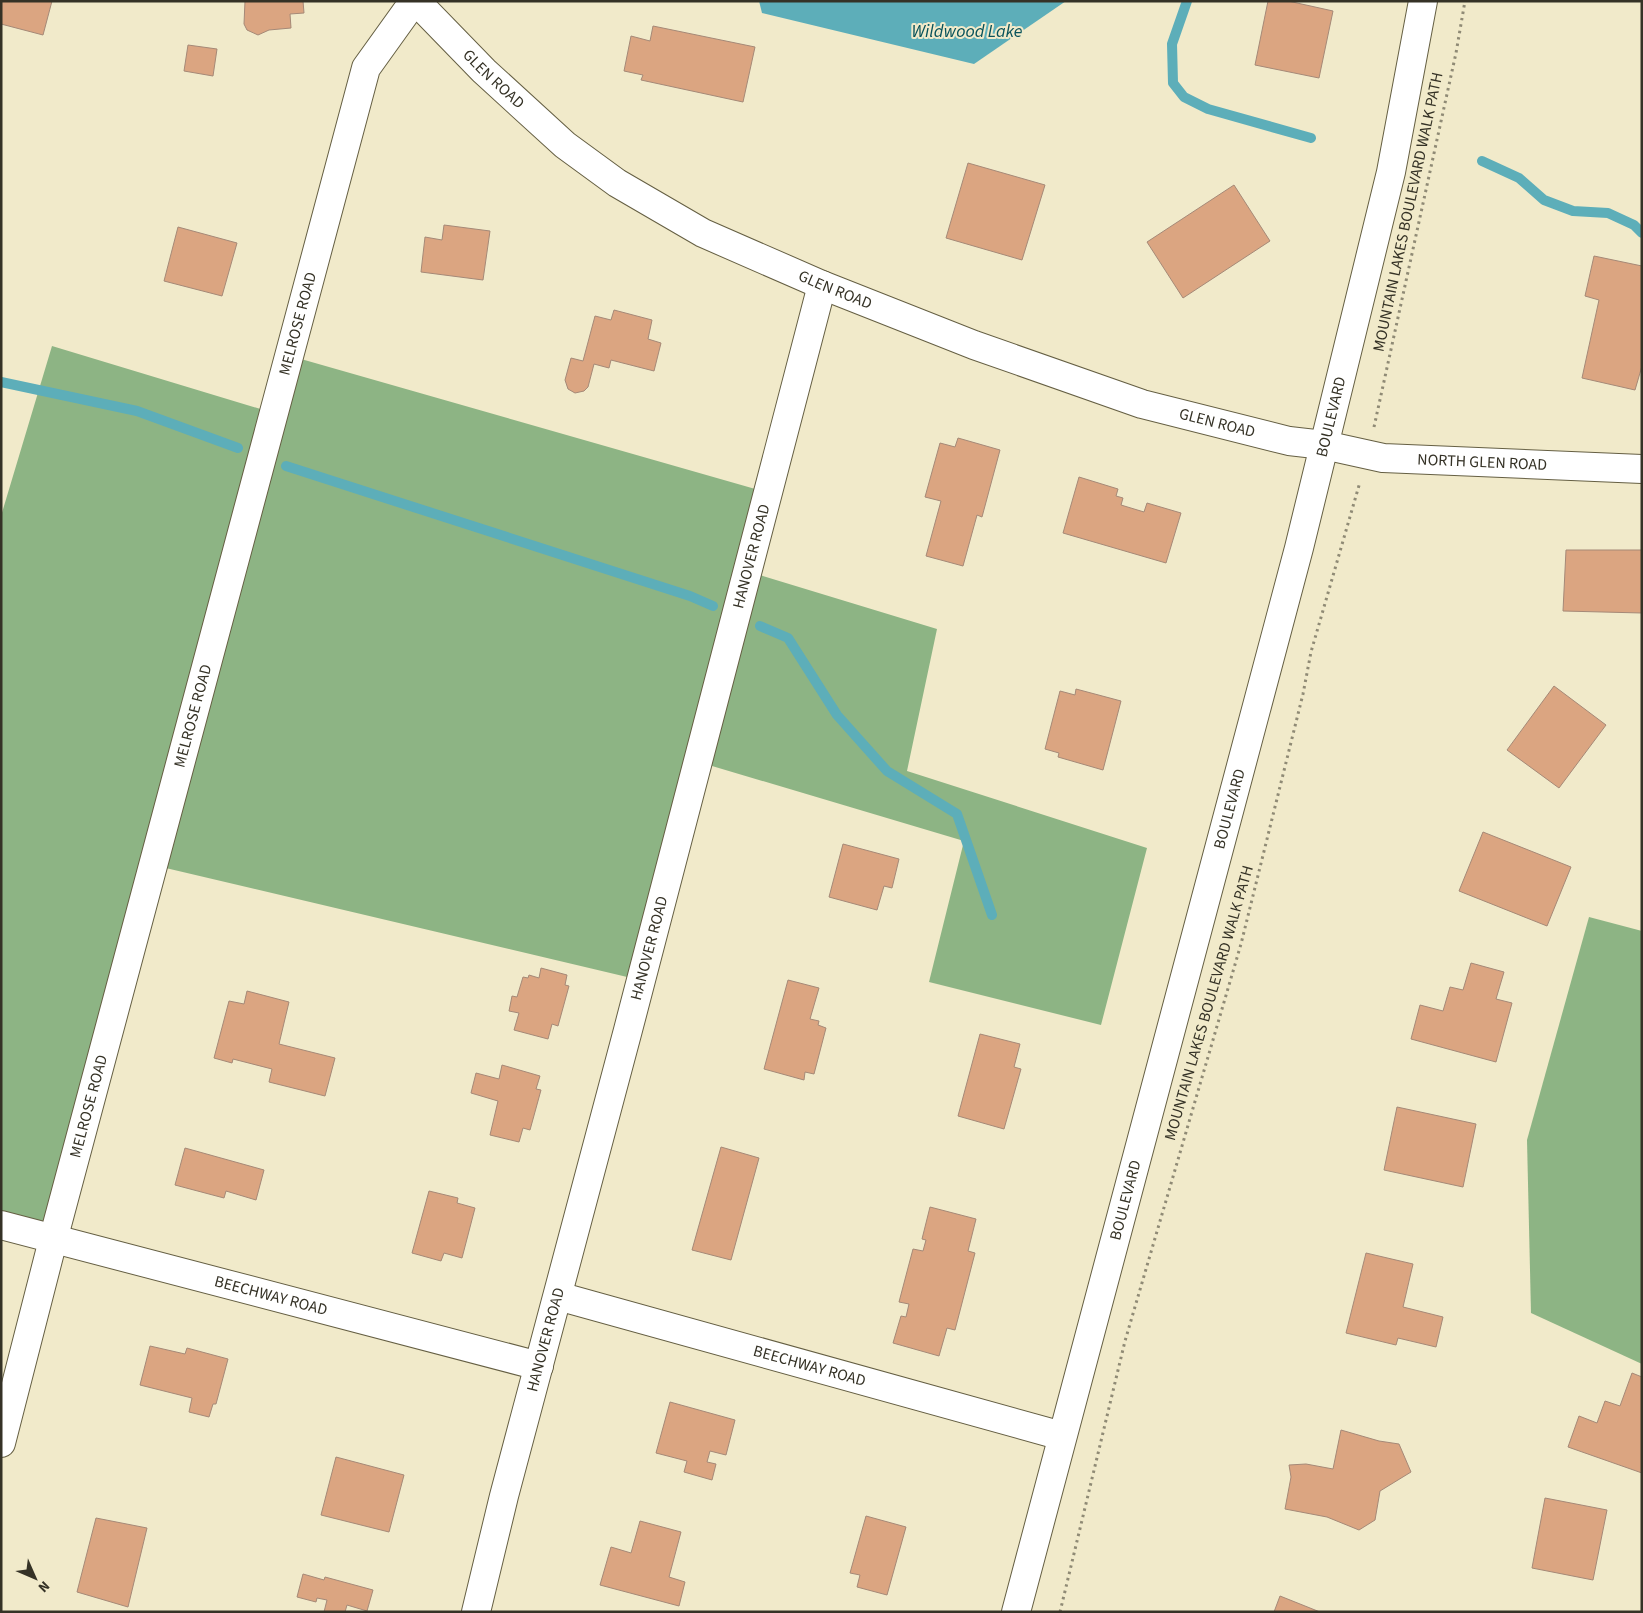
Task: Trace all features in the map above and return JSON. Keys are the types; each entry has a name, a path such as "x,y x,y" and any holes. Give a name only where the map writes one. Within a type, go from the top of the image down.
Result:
{"street":[{"name":"GLEN ROAD","path":"415,1 484,71 565,145 617,183 703,233 822,285 974,345 1142,404 1289,441 1324,445"},
{"name":"MELROSE ROAD","path":"1,1443 53,1240 366,68 415,1"},
{"name":"BOULEVARD","path":"1016,1612 1299,548 1391,172 1423,1"},
{"name":"HANOVER ROAD","path":"476,1612 822,285"},
{"name":"NORTH GLEN ROAD","path":"1324,445 1383,458 1642,469"},
{"name":"BEECHWAY ROAD","path":"1,1225 539,1366"},
{"name":"BEECHWAY ROAD","path":"558,1296 1062,1436"}],"path":[{"name":"MOUNTAIN LAKES BOULEVARD WALK PATH","path":"1374,427 1456,53 1465,1"},
{"name":"MOUNTAIN LAKES BOULEVARD WALK PATH","path":"1060,1612 1125,1340 1241,944 1303,694 1311,652 1361,481"}],"green space":[{"path":"52,346 277,414 294,357 773,494 753,573 937,629 907,771 1147,848 1101,1025 929,982 964,841 702,763 644,981 153,865 49,1236 1,1223 1,516"},
{"path":"1589,917 1642,931 1642,1364 1531,1313 1527,1140"}],"water":[{"name":"Wildwood Lake","path":"759,1 1066,1 974,64 762,13"}],"building":[{"path":"1,1 52,1 43,35 1,24"},
{"path":"245,1 303,1 304,13 290,14 291,28 269,30 258,35 247,30 244,24"},
{"path":"1268,1 1288,1 1333,11 1319,78 1255,65"},
{"path":"653,26 755,47 743,102 641,80 643,75 624,71 631,36 650,41"},
{"path":"188,45 217,49 213,76 184,71"},
{"path":"968,163 1045,185 1022,260 946,238"},
{"path":"1234,185 1270,241 1183,298 1147,242"},
{"path":"444,225 490,231 483,280 421,272 425,237 442,240"},
{"path":"178,227 237,243 222,296 164,281"},
{"path":"1594,256 1642,266 1642,366 1635,390 1582,378 1599,300 1585,296"},
{"path":"614,310 652,320 648,339 661,343 654,371 611,360 609,368 594,364 588,387 584,391 575,393 568,389 565,380 571,358 583,361 595,316 611,320"},
{"path":"958,438 1000,450 982,517 977,515 963,566 926,556 941,501 925,497 940,443 955,447"},
{"path":"1079,477 1118,489 1116,496 1123,498 1121,505 1144,512 1147,503 1181,513 1166,563 1063,533"},
{"path":"1566,550 1642,550 1642,613 1563,611"},
{"path":"1554,686 1606,725 1559,788 1507,750"},
{"path":"1076,689 1121,701 1103,770 1058,757 1059,753 1045,749 1060,691 1075,695"},
{"path":"1483,832 1571,867 1547,926 1459,891"},
{"path":"843,844 899,859 892,888 884,886 877,910 829,897"},
{"path":"1471,963 1504,972 1496,999 1512,1003 1496,1062 1411,1039 1420,1005 1443,1011 1450,987 1463,990"},
{"path":"541,968 567,975 565,985 569,986 558,1026 552,1024 548,1039 514,1030 519,1013 509,1011 512,996 517,997 523,977 528,978 529,975 539,978"},
{"path":"788,980 819,988 810,1019 819,1021 818,1025 826,1028 814,1074 805,1072 804,1080 764,1069"},
{"path":"247,991 289,1002 279,1044 335,1058 325,1096 269,1082 272,1069 233,1059 232,1063 214,1058 229,1001 244,1004"},
{"path":"980,1034 1020,1044 1014,1067 1021,1069 1004,1129 958,1116"},
{"path":"502,1065 540,1076 536,1089 541,1090 530,1130 523,1128 519,1142 490,1135 498,1101 471,1093 476,1073 499,1079"},
{"path":"1397,1107 1476,1124 1463,1187 1384,1170"},
{"path":"721,1147 759,1158 731,1260 692,1250"},
{"path":"185,1148 264,1170 256,1200 226,1191 224,1198 175,1185"},
{"path":"429,1191 458,1198 457,1203 475,1208 462,1258 444,1253 441,1261 412,1253"},
{"path":"930,1207 976,1219 968,1251 975,1253 955,1330 947,1328 939,1356 893,1343 901,1316 906,1317 909,1304 899,1302 913,1249 923,1251 926,1240 922,1239"},
{"path":"1366,1253 1413,1264 1403,1307 1443,1317 1436,1347 1398,1338 1396,1345 1346,1333"},
{"path":"150,1346 185,1354 187,1348 228,1359 216,1404 213,1404 209,1417 189,1412 192,1398 140,1385"},
{"path":"1632,1373 1642,1377 1642,1473 1568,1447 1579,1416 1597,1423 1605,1401 1620,1406"},
{"path":"670,1402 735,1420 726,1455 710,1451 707,1462 716,1464 712,1480 684,1472 687,1461 656,1453"},
{"path":"1341,1430 1379,1441 1399,1444 1411,1472 1380,1491 1375,1520 1359,1530 1327,1517 1285,1509 1291,1477 1289,1465 1306,1464 1333,1469"},
{"path":"336,1457 404,1475 389,1532 321,1515"},
{"path":"1545,1498 1607,1510 1593,1580 1532,1568"},
{"path":"866,1516 906,1527 887,1595 857,1587 860,1575 850,1573"},
{"path":"96,1518 147,1528 128,1607 77,1592"},
{"path":"640,1521 681,1532 669,1577 685,1582 679,1606 600,1585 611,1547 631,1553"},
{"path":"303,1574 324,1580 325,1577 373,1590 367,1611 347,1605 345,1612 324,1612 327,1600 317,1598 316,1602 297,1597"},
{"path":"1280,1596 1320,1612 1274,1612"}],"waterway":[{"path":"1187,1 1172,44 1173,83 1184,97 1208,109 1311,138"},
{"path":"1482,161 1519,178 1544,200 1573,211 1608,213 1634,225 1642,233"},
{"path":"1,382 137,411 238,448"},
{"path":"286,466 690,596 713,606"},
{"path":"760,626 788,638 837,715 887,771 957,814 992,915"}]}
